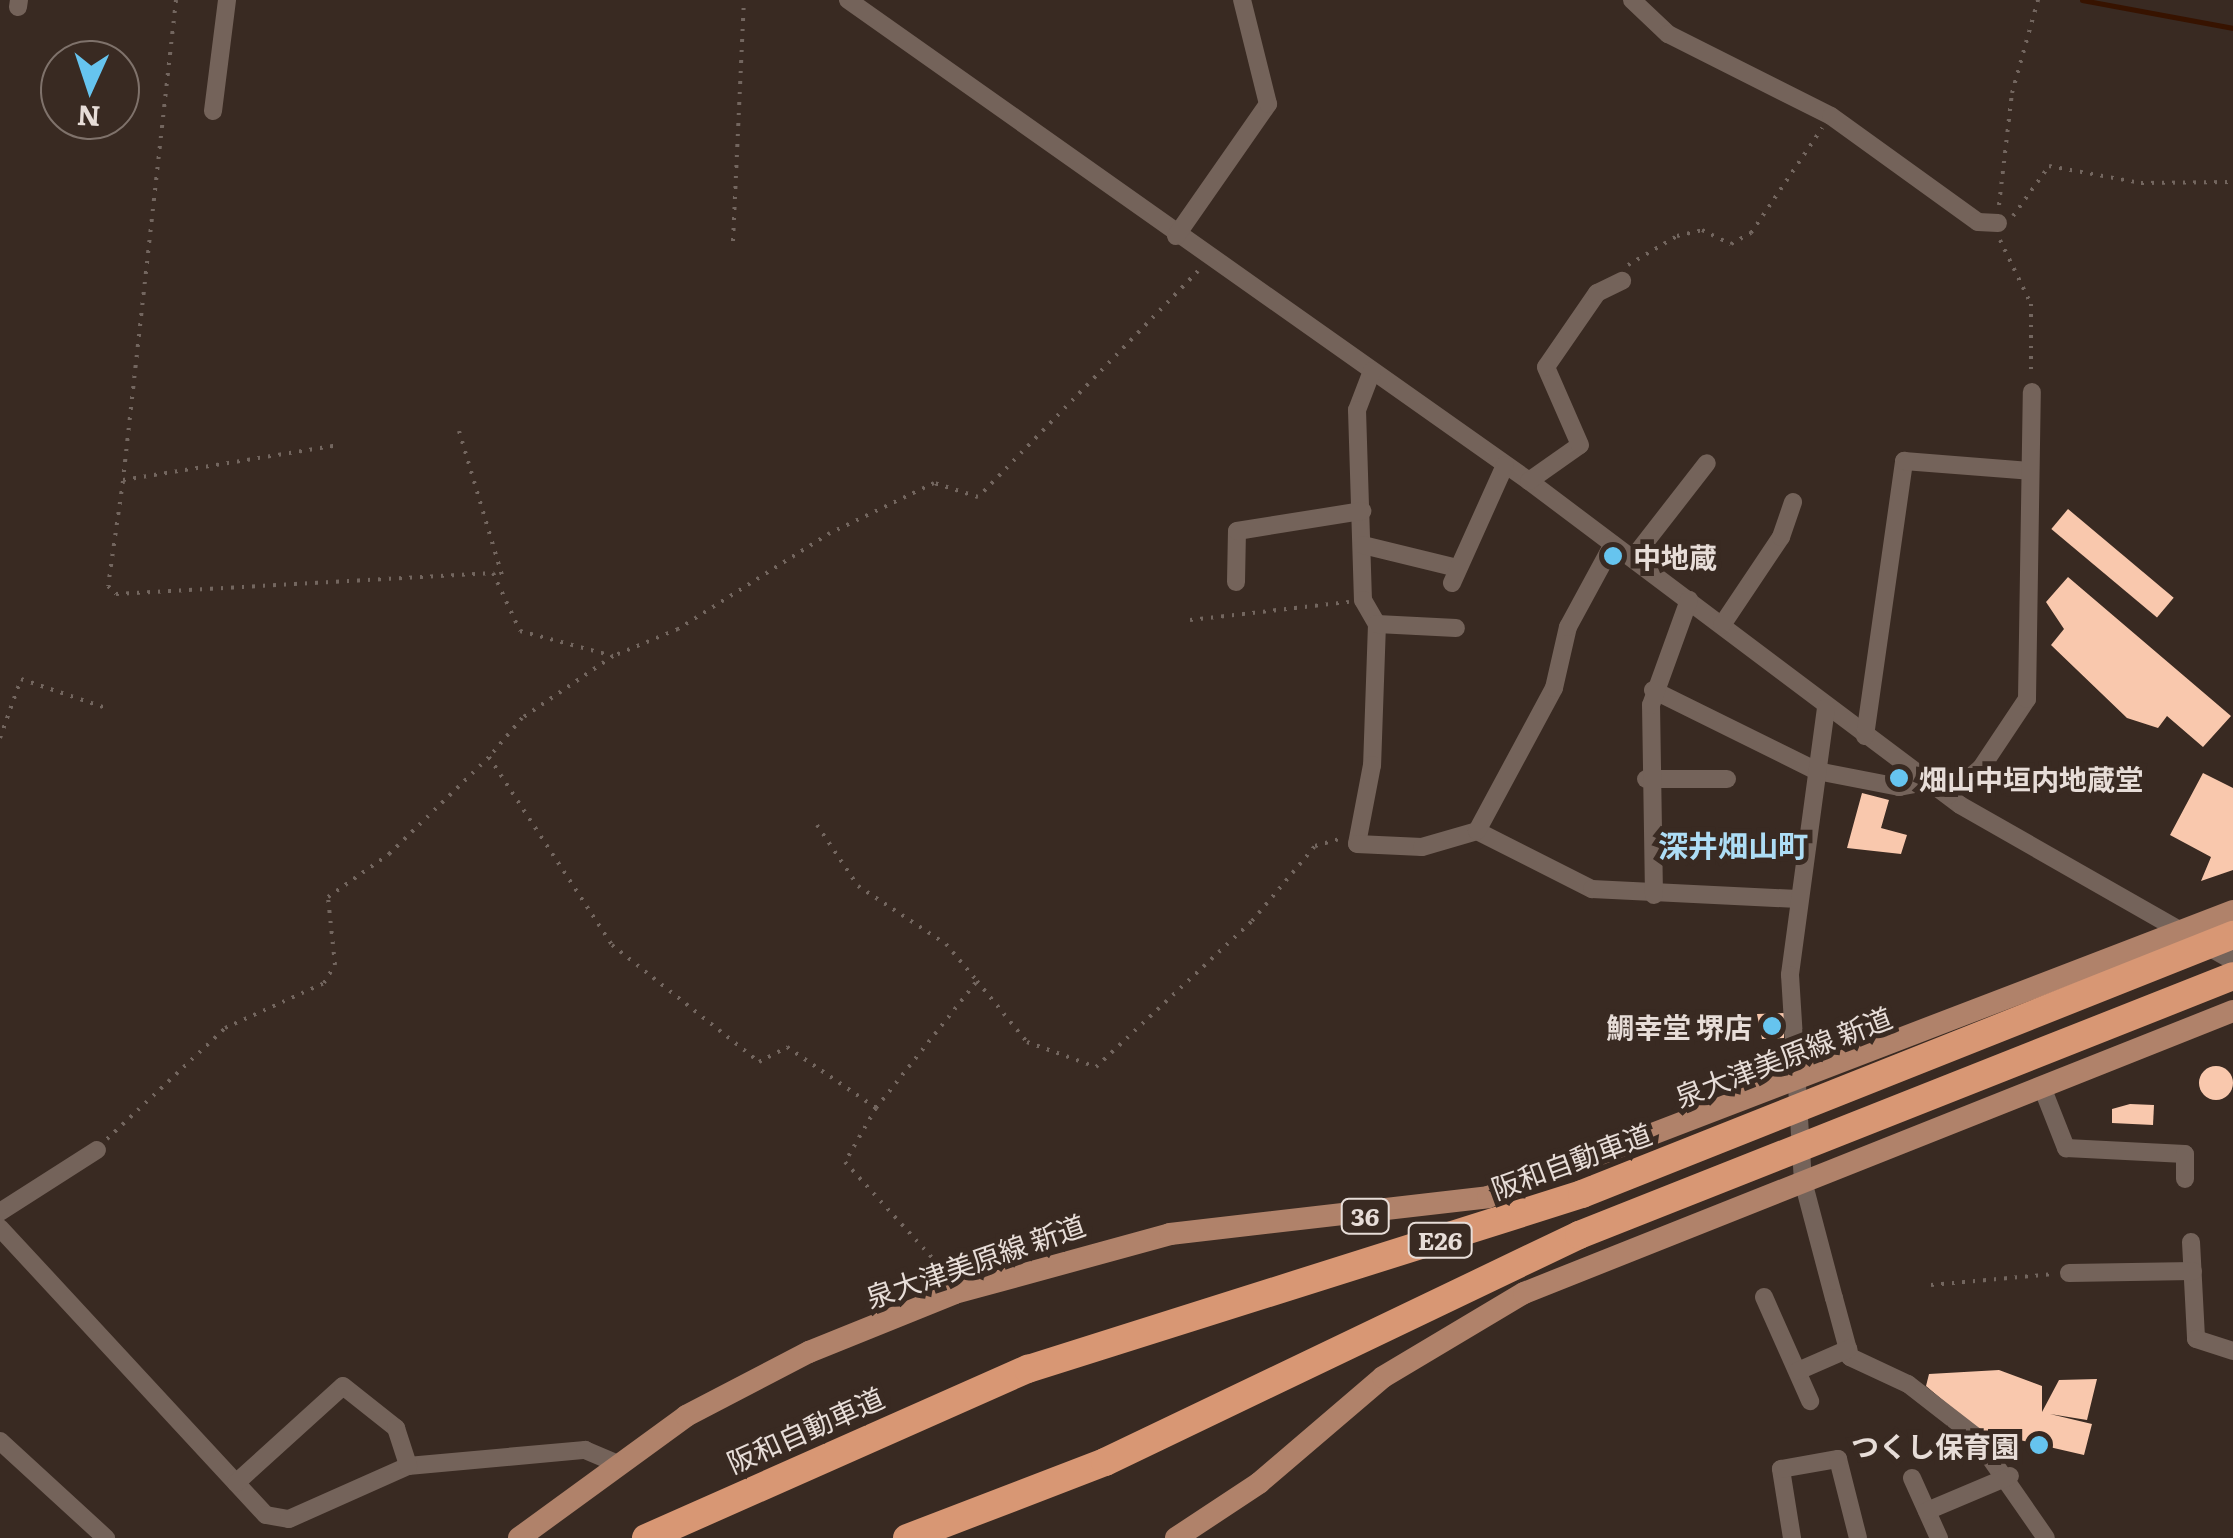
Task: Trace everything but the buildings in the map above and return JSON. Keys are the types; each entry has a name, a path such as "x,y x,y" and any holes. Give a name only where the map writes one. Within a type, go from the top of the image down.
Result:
{"highway":[{"name":"阪和自動車道","path":"646,1538 1028,1368 1582,1194 2233,935"},
{"name":"E26","path":"907,1538 1104,1462 1578,1236 2233,976"}],"main road":[{"name":"泉大津美原線 新道","path":"519,1538 616,1462 750,1380 956,1293 1170,1234 1488,1196 1793,1085 2233,911"},
{"path":"1176,1538 1440,1341 1524,1294 2233,1011"}],"street":[{"path":"213,111 227,0"},
{"path":"848,0 1208,260 1529,482 1690,600 1826,708 1949,796 2233,960"},
{"path":"1176,236 1268,104 1242,0"},
{"path":"1632,0 1650,18 1742,76 1830,116 1978,222 1998,223"},
{"path":"1650,18 1660,0"},
{"path":"1529,482 1580,445 1546,367 1598,293 1622,281"},
{"path":"1372,371 1357,410 1363,600 1377,624 1372,765 1357,844 1422,847 1477,830 1554,688 1568,627 1613,544"},
{"path":"1949,796 1981,768 2027,699 2032,392"},
{"path":"1865,736 1904,460 2030,470"},
{"path":"1633,558 1706,464"},
{"path":"1363,545 1455,576 1505,465"},
{"path":"1722,625 1781,537 1793,502"},
{"path":"1236,582 1237,531 1362,512"},
{"path":"1654,894 1646,779 1654,690 1690,600"},
{"path":"1377,624 1456,628"},
{"path":"1654,690 1817,771 1900,787 1929,782"},
{"path":"1826,708 1798,899 1793,1085 1803,1180 1848,1348 1939,1406 2010,1476 2046,1538"},
{"path":"1646,779 1726,779"},
{"path":"1477,830 1559,879 1654,894 1798,899"},
{"path":"2042,1087 2066,1148 2185,1154 2184,1179"},
{"path":"0,1212 97,1150"},
{"path":"0,1228 266,1515 289,1519 408,1466 585,1450 616,1462"},
{"path":"2191,1242 2196,1339 2233,1352"},
{"path":"2069,1273 2192,1271"},
{"path":"1764,1297 1810,1401"},
{"path":"1798,1371 1848,1348"},
{"path":"236,1482 342,1386 396,1428 408,1466"},
{"path":"0,1441 106,1538"},
{"path":"1792,1538 1781,1469 1838,1459 1858,1538"},
{"path":"1927,1511 2010,1476"},
{"path":"1912,1478 1940,1538"}],"path":[{"path":"176,0 108,586 116,594 503,578"},
{"path":"733,241 744,0"},
{"path":"2032,392 2031,304 2002,252 1998,223 2012,93 2038,0"},
{"path":"1598,293 1677,236 1702,230 1731,244 1751,233 1830,116"},
{"path":"1998,223 2049,166 2141,184 2233,182"},
{"path":"97,1150 224,1028 324,983 335,965 328,897 388,854 489,757 522,718 613,656 934,483 978,497 1208,260"},
{"path":"459,431 520,631 613,656"},
{"path":"123,480 334,446"},
{"path":"1190,620 1363,600"},
{"path":"0,738 21,679 104,707"},
{"path":"489,757 612,945 759,1062 787,1048 876,1108"},
{"path":"818,825 858,886 946,944 1027,1042 1096,1067 1252,921 1314,846 1334,838 1357,844"},
{"path":"956,1293 939,1260 844,1162 876,1108 977,980"},
{"path":"1930,1285 2069,1273"}],"waterway":[{"path":"2082,0 2233,28"}],"place":[{"name":"中地蔵","path":"1613,556"},
{"name":"畑山中垣内地蔵堂","path":"1899,778"},
{"name":"鯛幸堂 堺店","path":"1772,1026"},
{"name":"つくし保育園","path":"2039,1445"}],"district":[{"name":"深井畑山町","path":"1733,844"}]}
